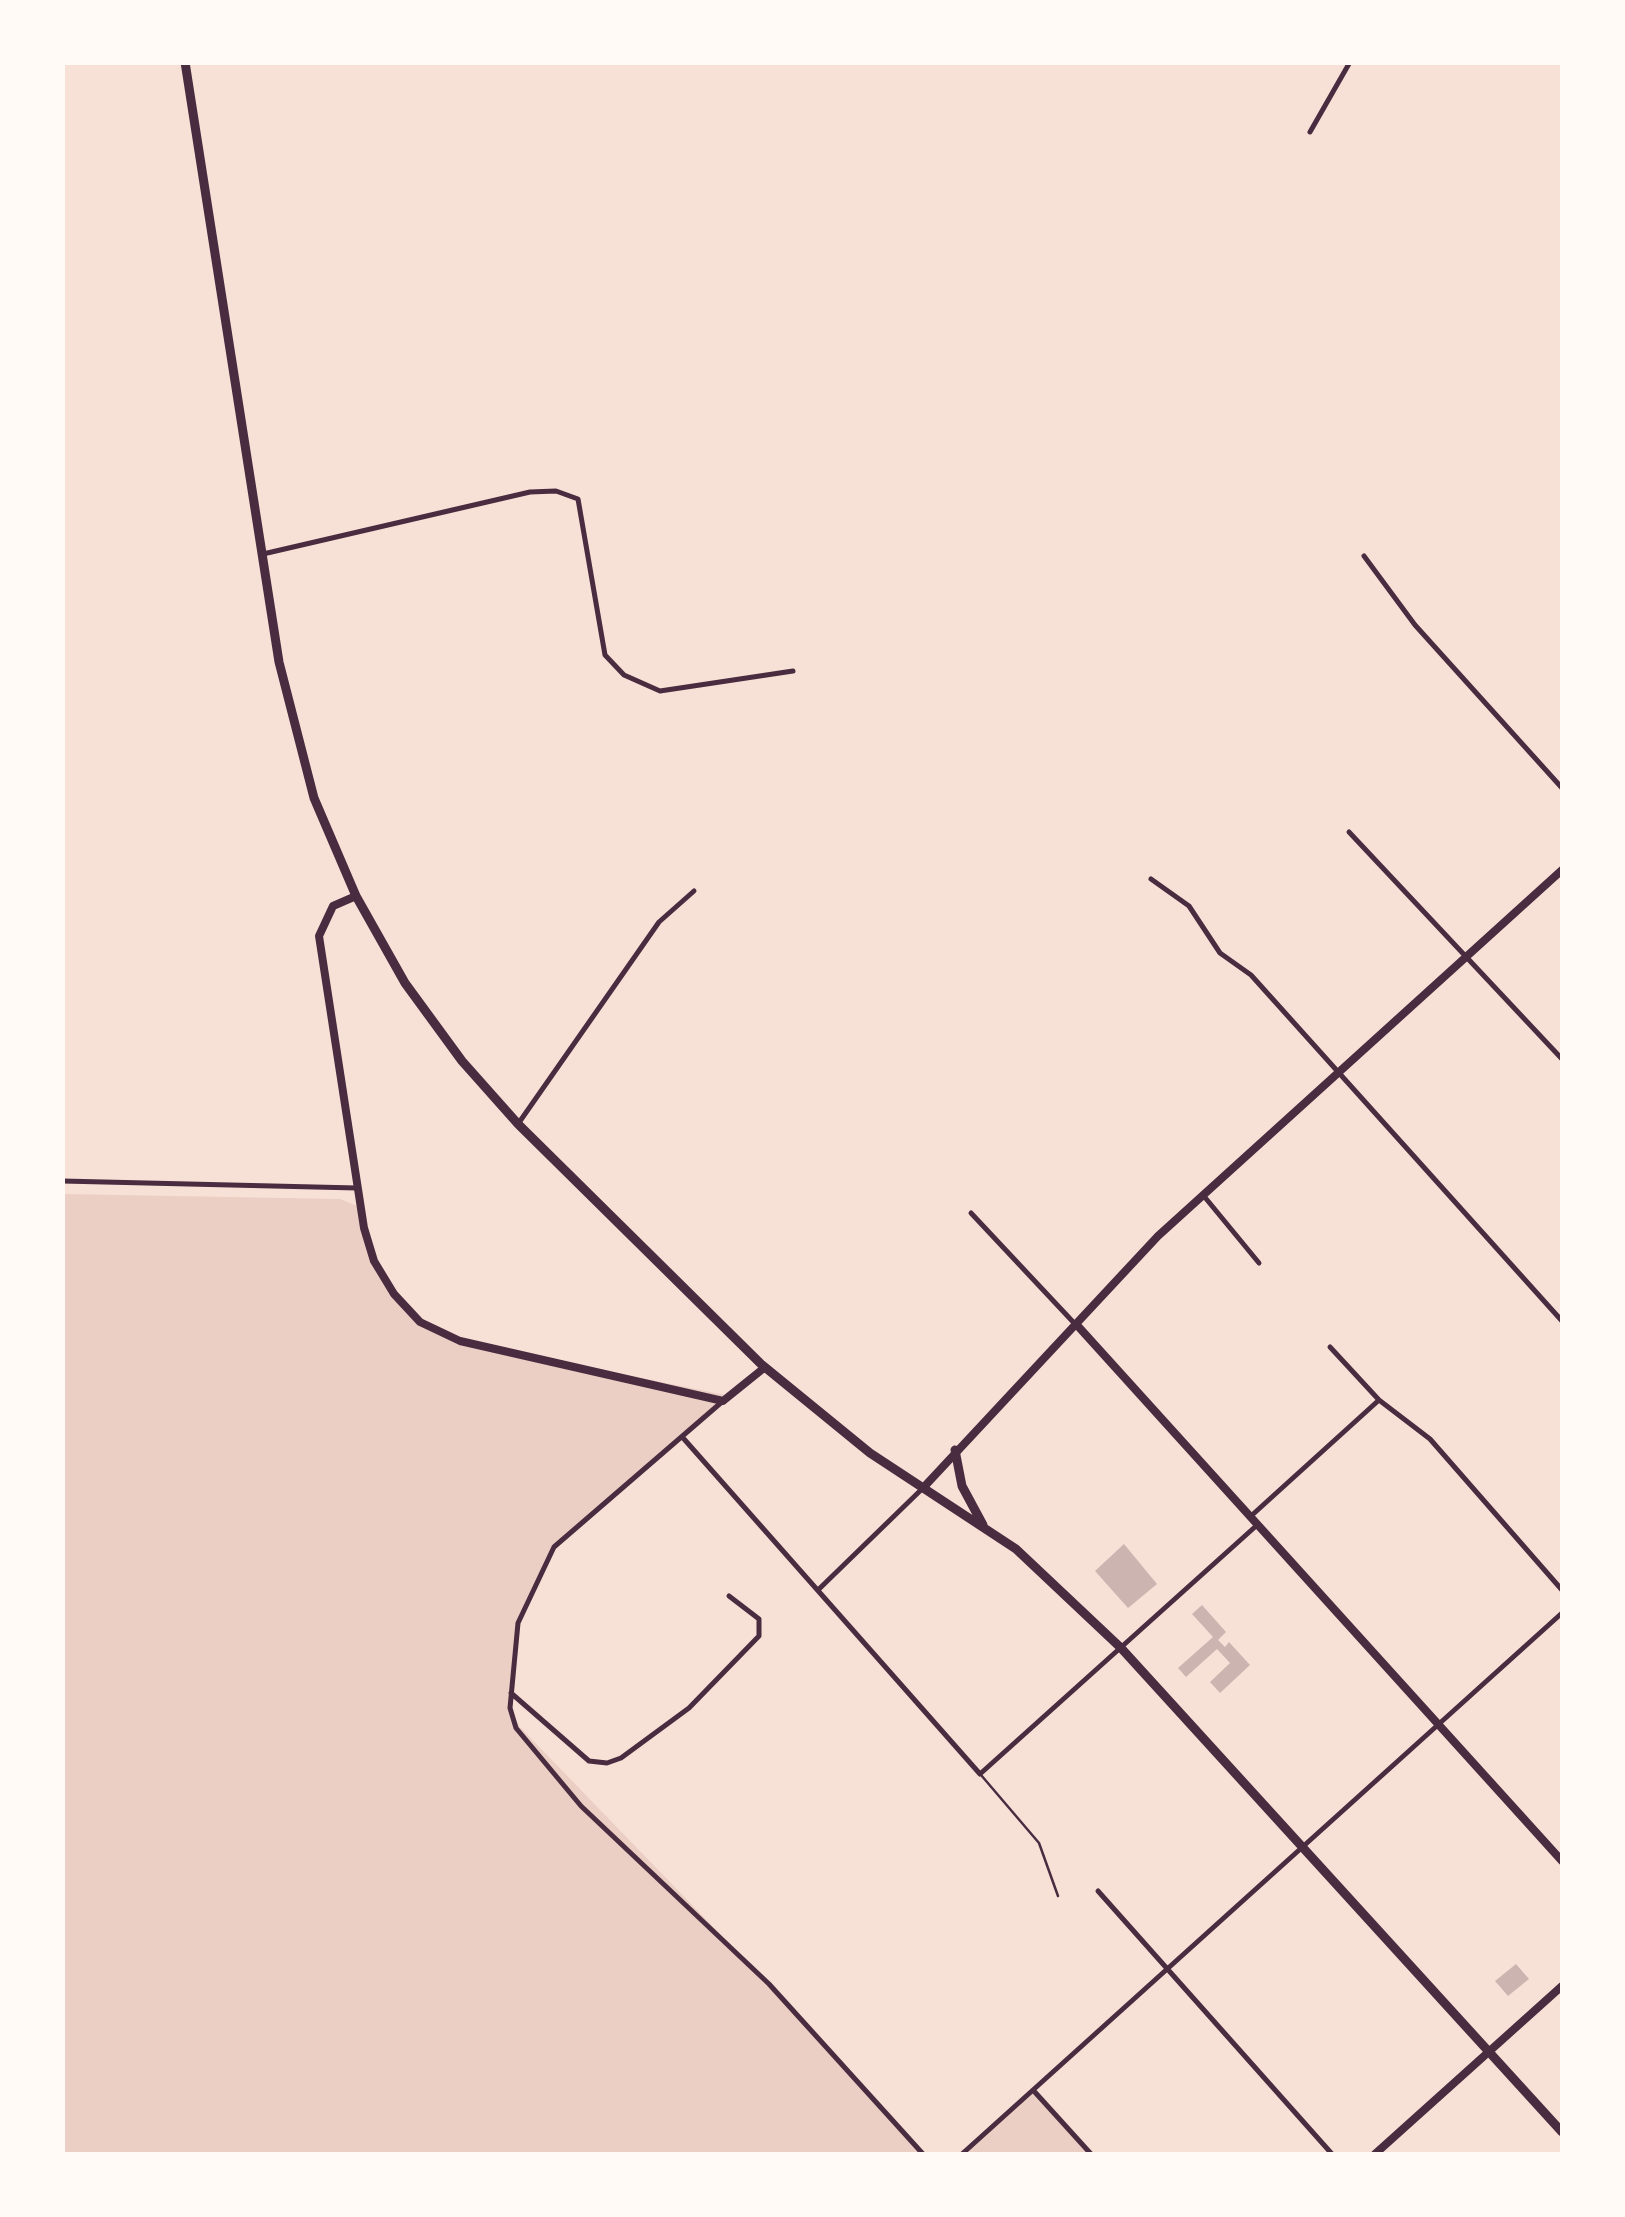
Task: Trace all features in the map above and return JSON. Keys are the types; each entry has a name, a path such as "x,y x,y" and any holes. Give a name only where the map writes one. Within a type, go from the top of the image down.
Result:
{"main road":[{"path":"185,62 275,646 306,774 356,896 405,983 462,1061 518,1124 764,1368 823,1417 1016,1549 1120,1648 1562,2132"},
{"path":"955,1450 962,1486 984,1528"}],"street":[{"path":"1310,132 1350,62"},
{"path":"260,554 530,492 556,492 578,499 605,655 624,674 660,691 793,672"},
{"path":"1364,556 1414,625 1562,788"},
{"path":"1348,832 1562,1060"},
{"path":"818,1590 923,1488 955,1450 1203,1195 1562,870"},
{"path":"1151,879 1189,906 1220,953 1251,976 1562,1321"},
{"path":"518,1124 659,922 694,891"},
{"path":"356,896 333,906 319,936 356,1188 374,1261 394,1294 433,1330 460,1341 723,1401"},
{"path":"62,1181 356,1188"},
{"path":"1203,1195 1259,1264"},
{"path":"971,1213 1259,1524 1562,1861"},
{"path":"1330,1347 1379,1400 1430,1439 1562,1590"},
{"path":"764,1368 554,1547 518,1623 508,1691 516,1728 581,1806 768,1984 924,2154"},
{"path":"1251,1516 1379,1400"},
{"path":"684,1439 980,1774 1259,1524"},
{"path":"508,1691 589,1761 606,1763 621,1758 689,1708 759,1636 759,1619 729,1596"},
{"path":"962,2154 1562,1613"},
{"path":"1098,1892 1332,2154"},
{"path":"1375,2154 1562,1986"},
{"path":"1033,2090 1091,2154"}],"lane":[{"path":"980,1774 1040,1843 1058,1896"}],"shaded area":[{"path":"63,1194 340,1199 360,1207 378,1270 414,1316 460,1341 730,1396 554,1545 522,1610 509,1707 520,1727 755,1970 924,2154 63,2154"},
{"path":"1033,2091 1091,2154 963,2154"}],"building":[{"path":"1124,1544 1157,1584 1128,1608 1095,1571"},
{"path":"1202,1605 1226,1632 1218,1640 1225,1647 1229,1642 1250,1665 1220,1693 1210,1682 1230,1663 1217,1649 1186,1677 1178,1668 1213,1637 1192,1614"},
{"path":"1516,1964 1529,1979 1508,1996 1495,1981"}]}
